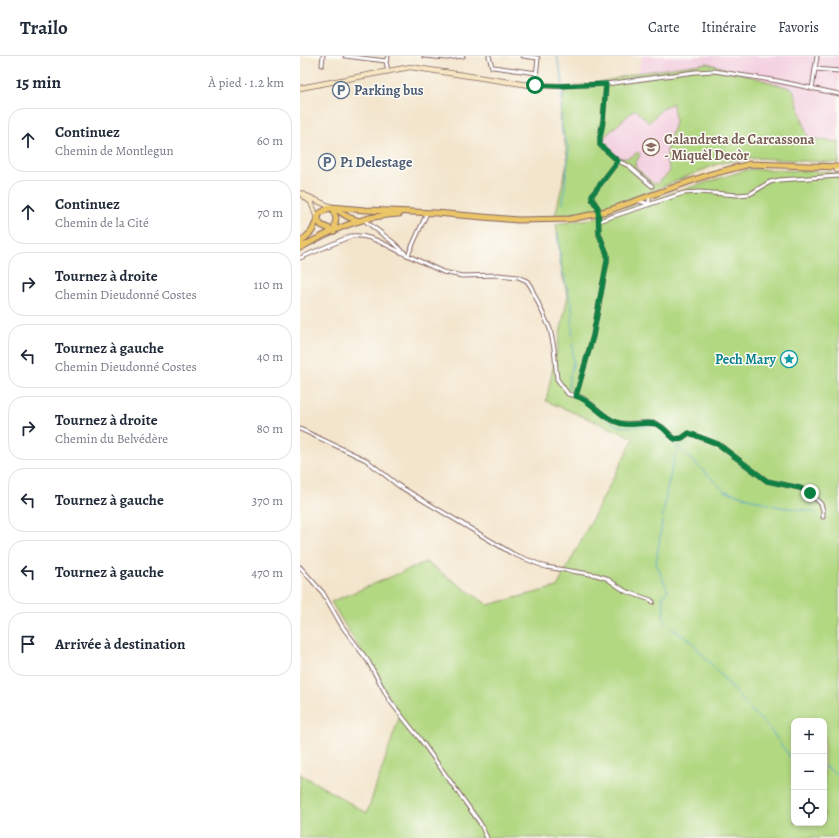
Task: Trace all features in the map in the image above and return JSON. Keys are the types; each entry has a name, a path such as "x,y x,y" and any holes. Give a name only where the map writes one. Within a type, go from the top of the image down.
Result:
{"main road":[{"path":"300,243 309,236 317,218 323,210 331,207 436,213 518,220 570,219 610,210 708,176 750,164 806,165 839,169"},
{"path":"331,207 348,216 361,220"},
{"path":"331,207 336,218 334,231"},
{"path":"300,248 349,224 361,220 393,214 436,213"},
{"path":"317,218 324,227 334,231"}],"street":[{"path":"322,65 323,56"},
{"path":"346,56 386,61"},
{"path":"388,56 386,61 388,72"},
{"path":"424,56 447,58 463,56"},
{"path":"489,56 492,67 537,73"},
{"path":"523,56 538,58 542,56"},
{"path":"812,89 817,56"},
{"path":"535,85 538,58"},
{"path":"300,88 388,72 401,68 420,68 535,85 559,86 606,84 695,72 714,71 778,81 839,94"},
{"path":"815,69 839,71"},
{"path":"606,84 600,145 618,161 629,166 652,186"},
{"path":"576,396 593,336 607,261 607,254 599,234 598,208 592,199 592,195 618,161"},
{"path":"599,221 684,194 700,192 729,195 750,194 763,186 779,180 839,176"},
{"path":"300,193 331,207"},
{"path":"300,193 311,202 317,218"},
{"path":"649,204 649,199 651,196"},
{"path":"637,200 649,204"},
{"path":"407,255 427,213"},
{"path":"361,220 394,243 407,255"},
{"path":"300,258 351,236 360,235 369,237 444,272 462,276 498,275 518,277 527,281 550,329 554,348 557,379 568,394 582,398 601,413 620,424 658,424 675,439 682,438 689,433 718,444 767,481 800,488 810,493 821,504 823,516"},
{"path":"300,429 366,460 399,486 514,554 546,567 606,578 625,591 653,602"},
{"path":"300,567 323,593 342,626 368,661 390,701 420,739 480,823 486,838"}],"shaded area":[{"path":"642,56 839,56 838,142 808,139 793,89 707,63 638,73"},
{"name":"Calandreta de Carcassona - Miquèl Decòr","path":"673,102 675,123 668,143 667,162 670,172 658,183 654,184 636,168 635,164 640,155 637,152 630,158 621,159 614,155 603,143 602,139 635,108 649,122 662,109"}],"green space":[{"path":"707,63 793,89 808,138 839,141 839,163 757,158 720,163 644,194 594,211 555,216 568,160 560,117 565,88 602,82 638,73","holes":["673,103 675,123 668,143 667,162 670,172 658,183 654,184 636,168 635,164 640,155 638,152 627,158 619,157 611,152 603,143 602,139 635,109 649,123 662,109"]},
{"path":"749,169 831,172 839,175 839,838 300,838 300,774 367,813 400,715 331,602 426,562 488,605 557,587 634,438 546,401 568,296 563,278 556,224 590,219"}],"waterway":[{"path":"557,56 563,84 561,111 562,133 569,148 563,204"},
{"path":"558,233 560,262 572,306 573,364 569,387 575,395"},
{"path":"578,397 615,425 627,427 655,425 661,428 679,448 725,491 779,507 812,511 817,515"},
{"path":"678,449 675,455 667,489 656,563 668,591 662,598 664,607 663,615 666,623 672,629 690,640 751,710 770,729 791,759"},
{"path":"827,768 839,776"}],"place":[{"name":"Parking bus","path":"341,90"},
{"name":"Calandreta de Carcassona - Miquèl Decòr","path":"651,147"},
{"name":"P1 Delestage","path":"327,162"},
{"name":"Pech Mary","path":"789,359"}],"route":[{"path":"535,85 559,86 606,84 600,145 618,161 592,195 592,199 598,208 599,234 607,254 607,261 593,336 576,396 582,398 601,413 620,424 658,424 668,431 675,439 682,438 689,433 694,434 718,444 767,481 800,488 810,493"}]}
